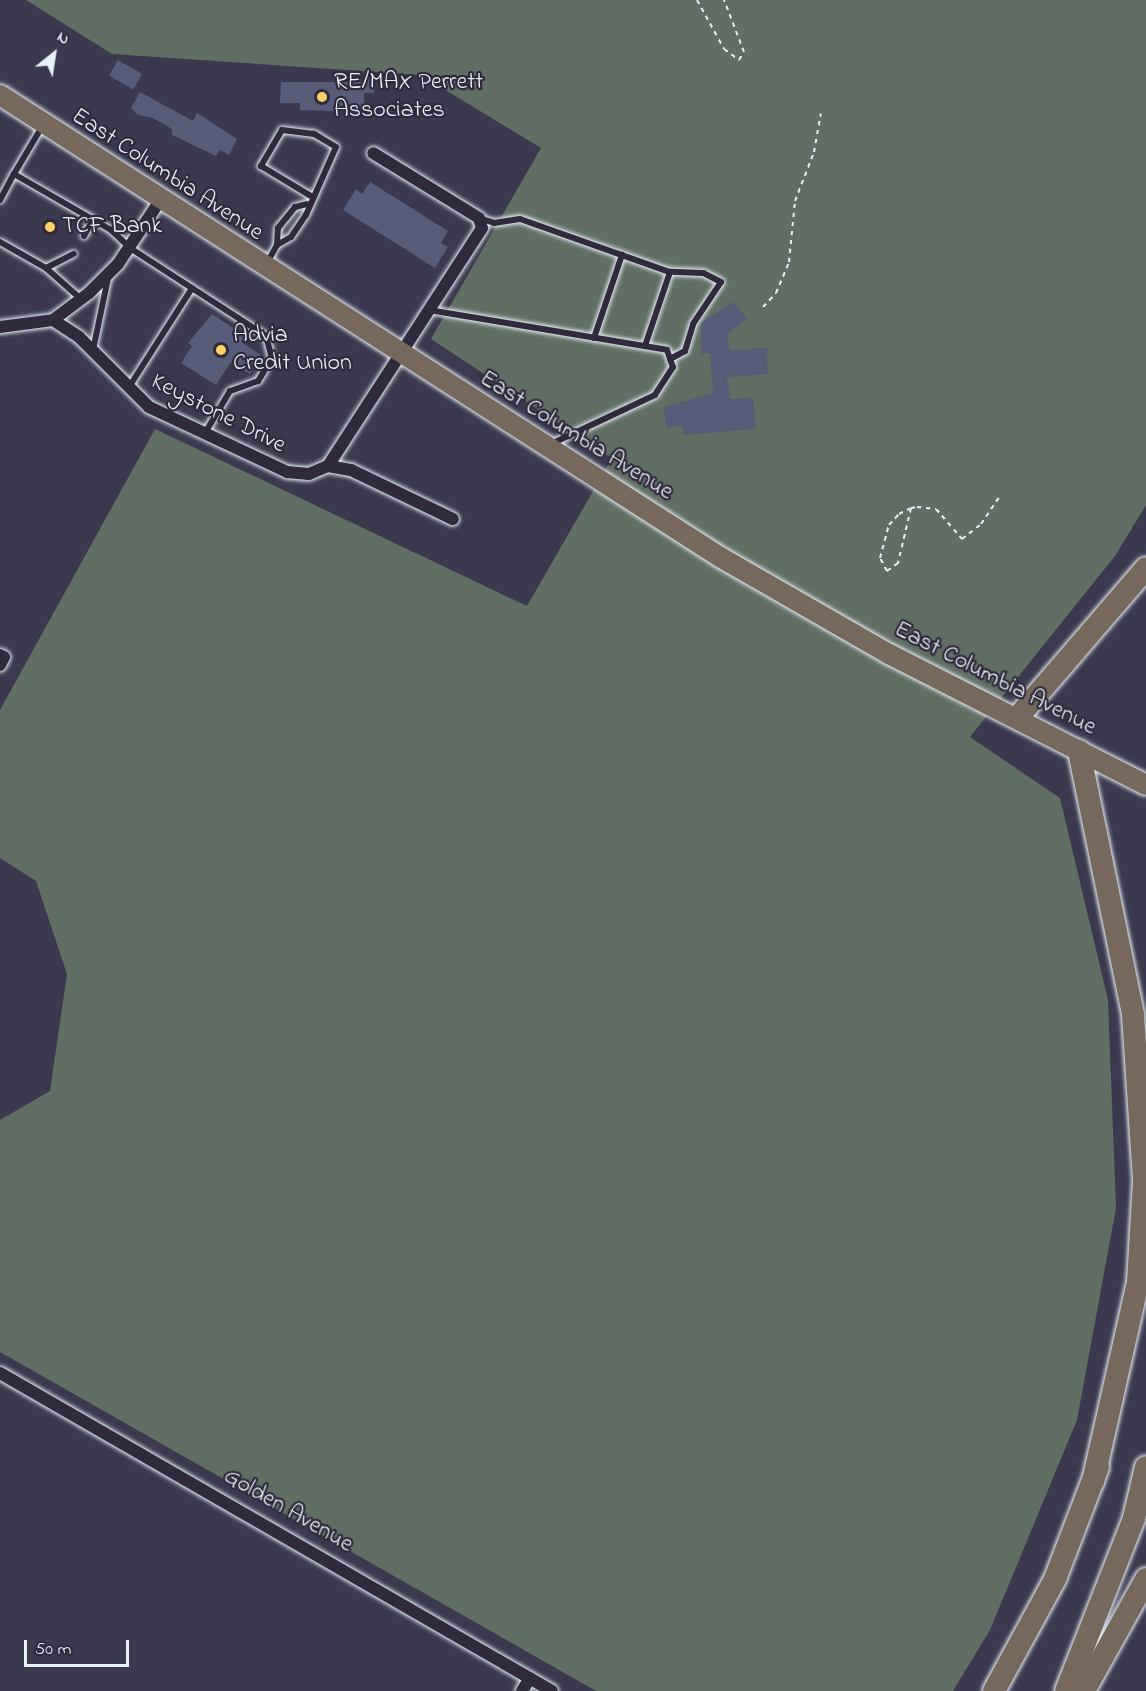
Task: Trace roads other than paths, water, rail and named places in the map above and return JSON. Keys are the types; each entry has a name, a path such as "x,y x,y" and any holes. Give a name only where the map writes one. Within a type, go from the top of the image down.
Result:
{"highway":[{"path":"1018,717 1146,568"},
{"path":"1079,751 1133,1015 1144,1181 1138,1282 1093,1481"},
{"path":"994,1691 1055,1580 1093,1481 1146,1314"},
{"path":"1066,1691 1134,1518 1146,1467"},
{"path":"1084,1691 1146,1579"}],"main road":[{"name":"East Columbia Avenue","path":"0,96 159,202 399,355 839,626 1146,785"}],"street":[{"path":"328,466 482,228 479,218 373,153"},
{"path":"0,327 52,320 81,299 108,274 130,248 159,202"},
{"name":"Keystone Drive","path":"52,320 92,352 127,390 205,434 287,472 309,474 328,466 351,470 453,519"},
{"name":"Golden Avenue","path":"0,1373 552,1691"},
{"path":"522,1691 530,1678"}],"lane":[{"path":"0,200 43,124"},
{"path":"277,245 291,237 336,147 314,134 282,130 261,166 311,196"},
{"path":"14,174 93,219 130,248 266,336 272,358 258,381 230,391 205,434"},
{"path":"263,268 277,245 278,228 295,207 308,204"},
{"path":"479,218 494,223 520,219 670,272 703,273 721,282 693,324 685,351 670,359"},
{"path":"84,236 93,219"},
{"path":"0,242 46,267 81,299"},
{"path":"46,267 74,254"},
{"path":"594,338 622,255"},
{"path":"645,346 670,272"},
{"path":"92,352 108,274"},
{"path":"127,390 192,288"},
{"path":"428,310 667,350 673,367 655,395 545,447"}],"place":[{"name":"RE/MAX Perrett Associates","path":"322,97"},
{"name":"TCF Bank","path":"50,227"},
{"name":"Advia Credit Union","path":"221,350"}]}
